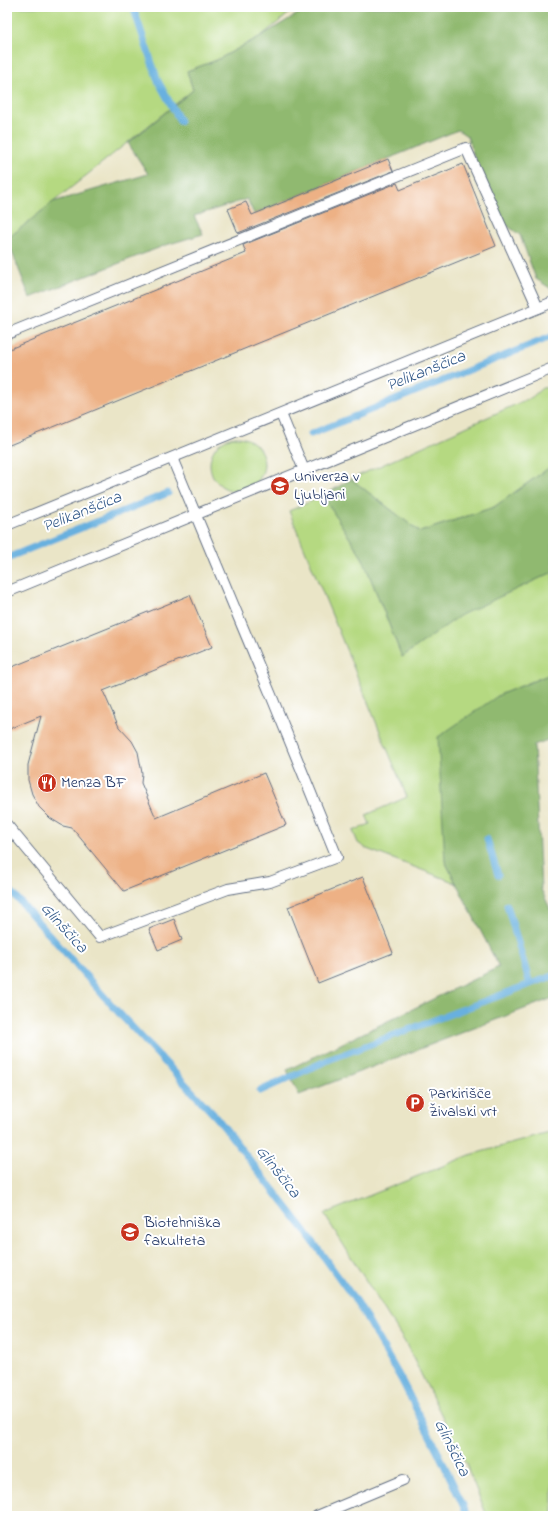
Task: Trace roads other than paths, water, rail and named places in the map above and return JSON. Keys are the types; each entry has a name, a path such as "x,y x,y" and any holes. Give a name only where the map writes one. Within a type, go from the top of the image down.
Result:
{"lane":[{"path":"7,334 466,148 538,308"},
{"path":"7,524 281,414 553,302"},
{"path":"7,592 553,368"},
{"path":"281,414 304,470"},
{"path":"7,825 100,937 228,889 270,882 336,857 172,458"},
{"path":"317,1516 403,1480"}],"waterway":[{"path":"133,7 158,81 180,121"},
{"name":"Pelikanščica","path":"311,434 553,336"},
{"name":"Pelikanščica","path":"7,558 168,493"},
{"path":"487,839 498,875"},
{"name":"Glinščica","path":"7,887 118,1012 217,1118 303,1228 358,1304 401,1379 468,1516"},
{"path":"507,905 530,984"},
{"path":"260,1091 328,1060 553,976"}],"place":[{"name":"Univerza v Ljubljani","path":"280,486"},
{"name":"Menza BF","path":"47,783"},
{"name":"Parkirišče Živalski vrt","path":"415,1103"},
{"name":"Biotehniška fakulteta","path":"130,1232"}]}
